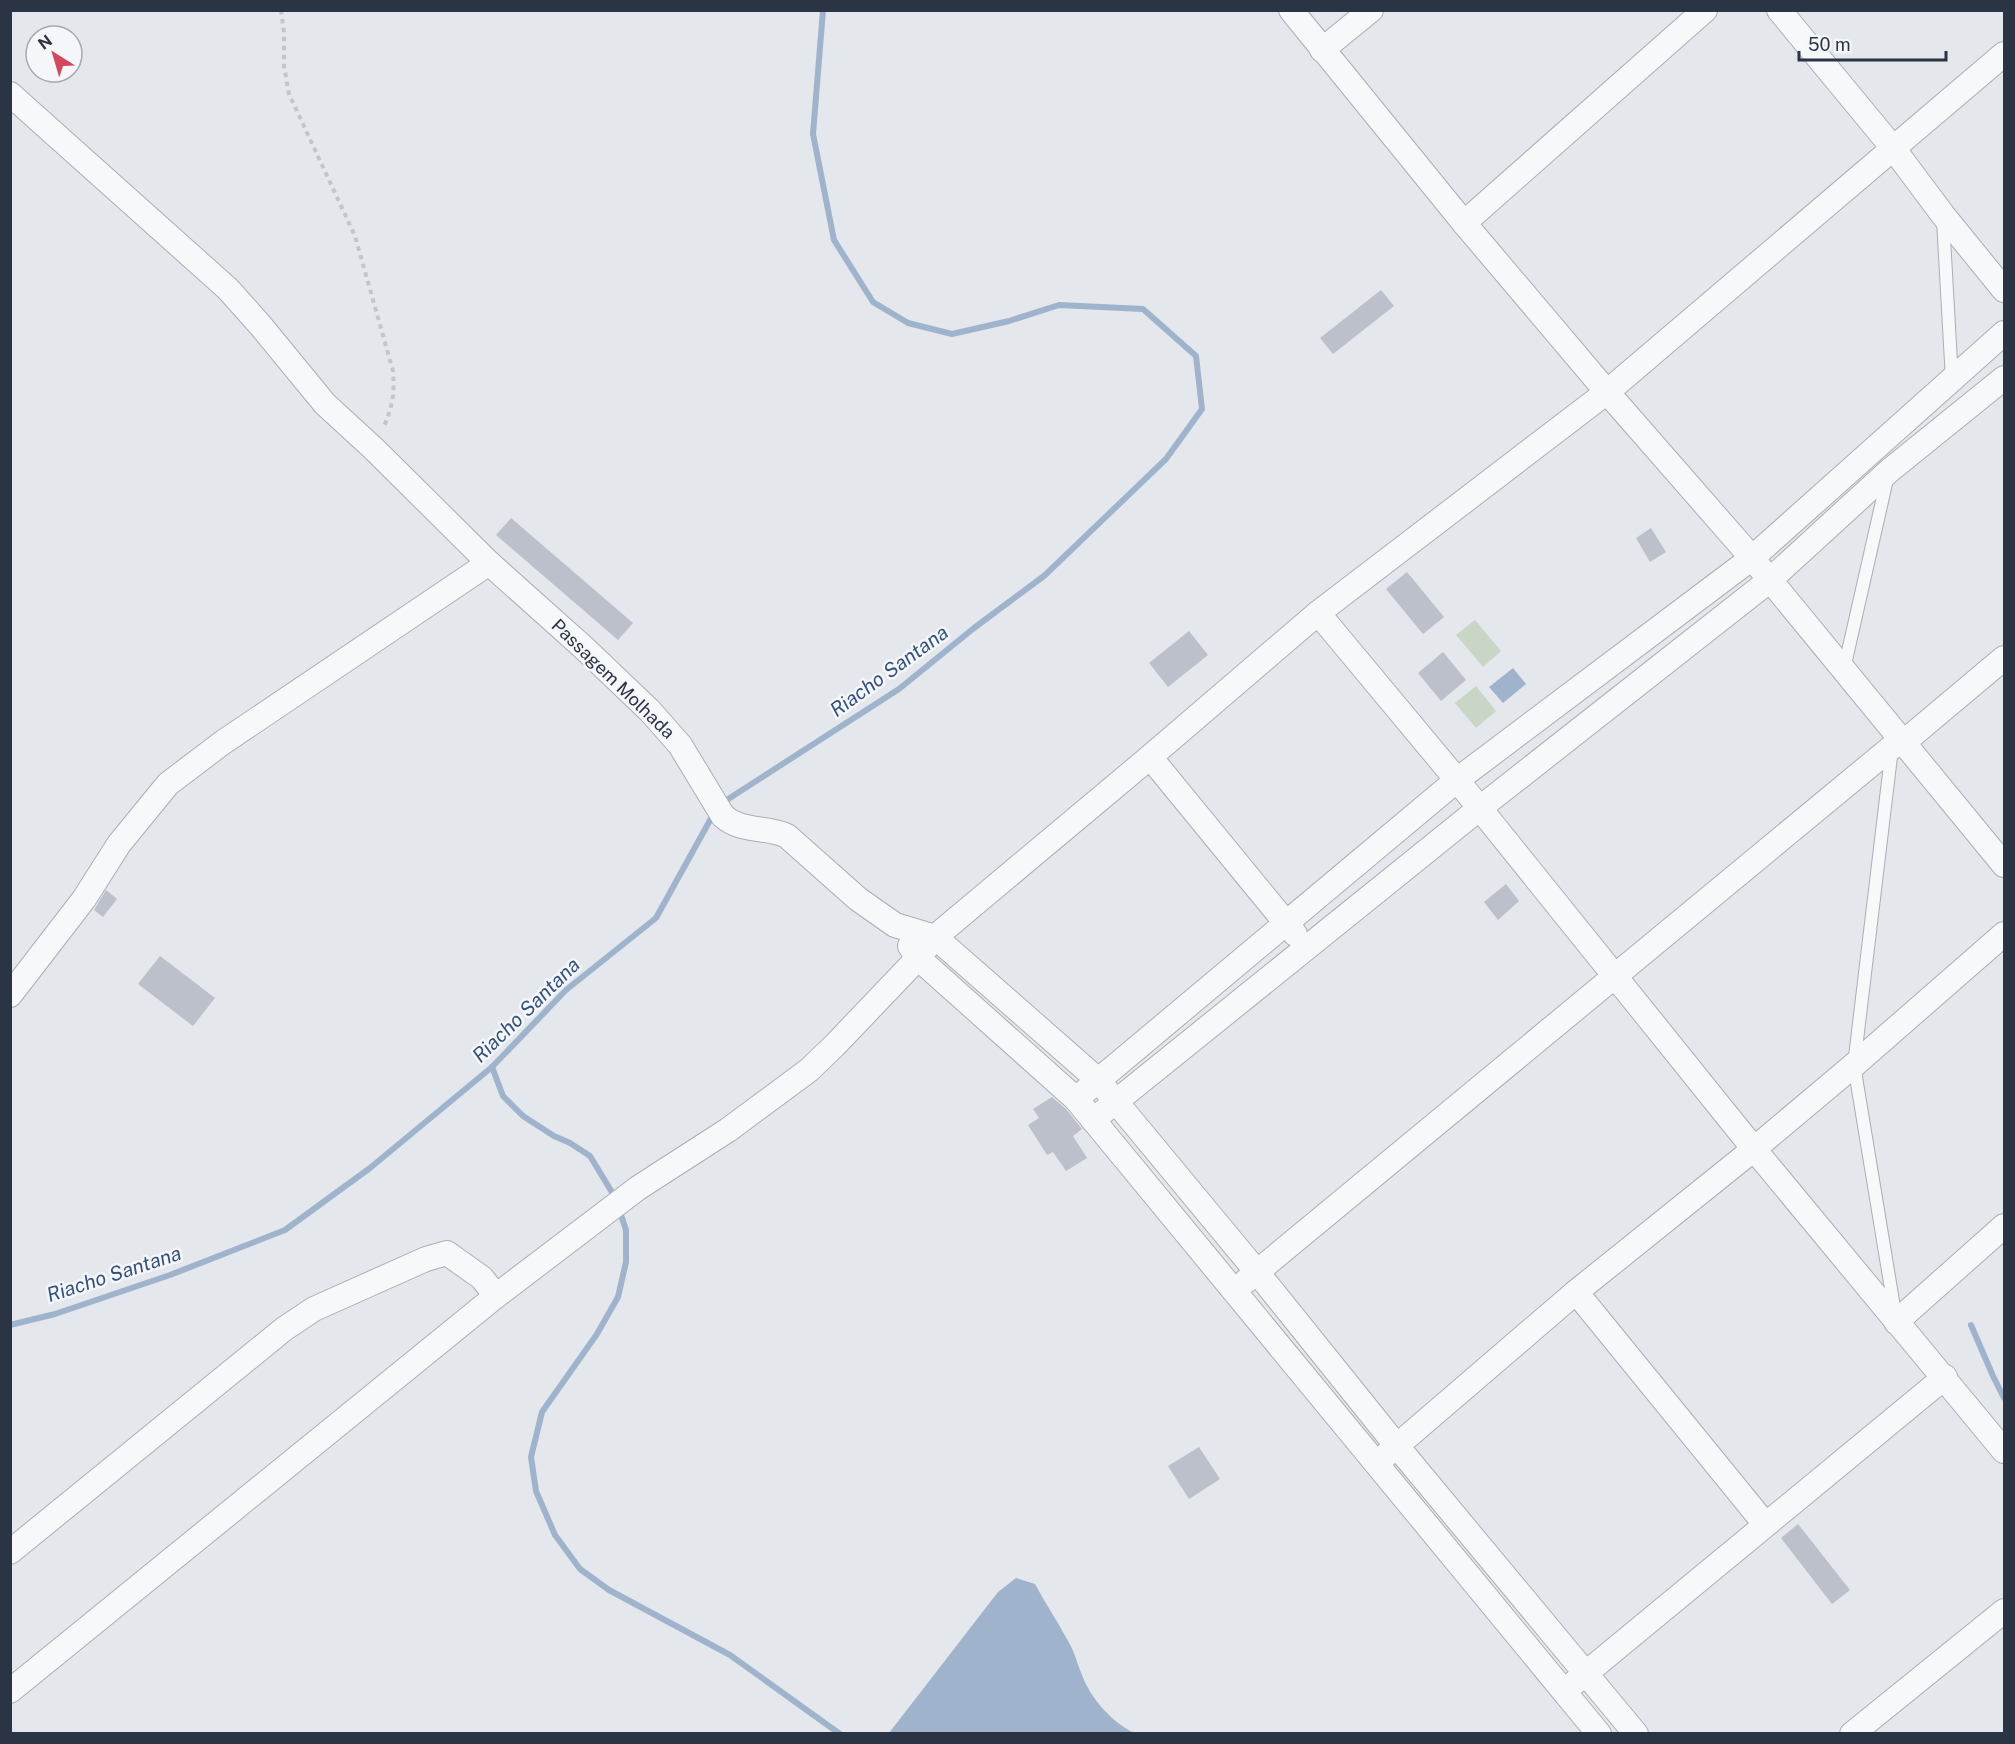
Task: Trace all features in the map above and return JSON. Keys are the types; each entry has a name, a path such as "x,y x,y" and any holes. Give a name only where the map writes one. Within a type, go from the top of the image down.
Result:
{"street":[{"path":"1291,10 1464,223 1606,392 1752,558 1844,669 1898,744 2004,865"},
{"path":"1322,50 1371,10"},
{"path":"1464,223 1705,10"},
{"path":"1779,10 1893,148 1943,215 2004,290"},
{"path":"10,1690 496,1296 638,1188 728,1130 809,1070 918,958 935,937 1318,613 1606,392 2004,54"},
{"name":"Passagem Molhada","path":"10,94 228,289 325,404 374,448 489,563 650,711 680,745 717,807 732,824 743,828 779,832 788,836 858,899 895,925"},
{"path":"1076,1099 1457,780 1752,558 2004,333"},
{"path":"1093,1120 1480,808 1770,580 1889,471 2004,378"},
{"path":"10,995 84,899 119,844 168,784 222,743 489,563"},
{"path":"1318,613 1480,808 1754,1149 2004,1450"},
{"path":"1234,1291 2004,658"},
{"path":"1150,757 1305,948"},
{"path":"895,925 935,937 1098,1080 1636,1734"},
{"path":"895,925 918,958 1076,1099 1599,1734"},
{"path":"1377,1463 1576,1292 1754,1149 1854,1065 2004,934"},
{"path":"1896,1322 2004,1226"},
{"path":"10,1552 284,1329 314,1309 426,1259 447,1253 482,1278 496,1296"},
{"path":"1576,1292 1765,1524"},
{"path":"1564,1690 1945,1377"},
{"path":"1852,1734 2004,1611"}],"lane":[{"path":"1943,215 1952,381"},
{"path":"1844,669 1889,471"},
{"path":"1896,1322 1854,1065 1898,744"}],"path":[{"path":"281,10 284,32 284,66 289,94 355,236 393,371 395,393 374,448"}],"green space":[{"path":"1475,620 1501,651 1483,667 1456,635"},
{"path":"1476,686 1496,711 1476,728 1455,703"}],"water":[{"path":"1513,668 1526,684 1503,703 1489,687"},
{"path":"1016,1578 1035,1584 1070,1645 1091,1693 1110,1716 1134,1733 889,1733 998,1592"}],"building":[{"path":"1381,290 1394,306 1333,354 1320,338"},
{"path":"511,518 633,623 618,640 496,535"},
{"path":"1651,528 1666,552 1650,562 1636,538"},
{"path":"1407,572 1444,617 1423,634 1386,589"},
{"path":"1189,631 1208,655 1168,687 1149,663"},
{"path":"1443,652 1466,680 1441,701 1418,673"},
{"path":"1506,884 1519,901 1498,920 1484,902"},
{"path":"106,890 117,899 103,917 94,910"},
{"path":"160,956 215,998 193,1026 138,984"},
{"path":"1052,1097 1066,1109 1082,1129 1073,1136 1087,1158 1066,1171 1053,1152 1047,1155 1028,1125 1039,1118 1033,1109"},
{"path":"1199,1447 1220,1479 1189,1499 1168,1466"},
{"path":"1798,1524 1850,1590 1832,1604 1781,1538"}],"waterway":[{"name":"Riacho Santana","path":"722,803 899,689 974,628 1044,576 1166,459 1202,409 1196,356 1143,309 1059,305 1009,321 952,334 908,323 873,302 834,240 813,134 823,10"},
{"name":"Riacho Santana","path":"10,1325 55,1314 170,1275 285,1230 370,1168 492,1067 566,990 656,918 714,813"},
{"path":"492,1067 503,1096 523,1116 590,1156 616,1199"},
{"path":"619,1209 626,1230 626,1262 618,1297 597,1334 542,1412 531,1457 536,1491 555,1535 580,1569 609,1590 730,1655 840,1734"},
{"path":"1971,1325 2004,1398"}]}
